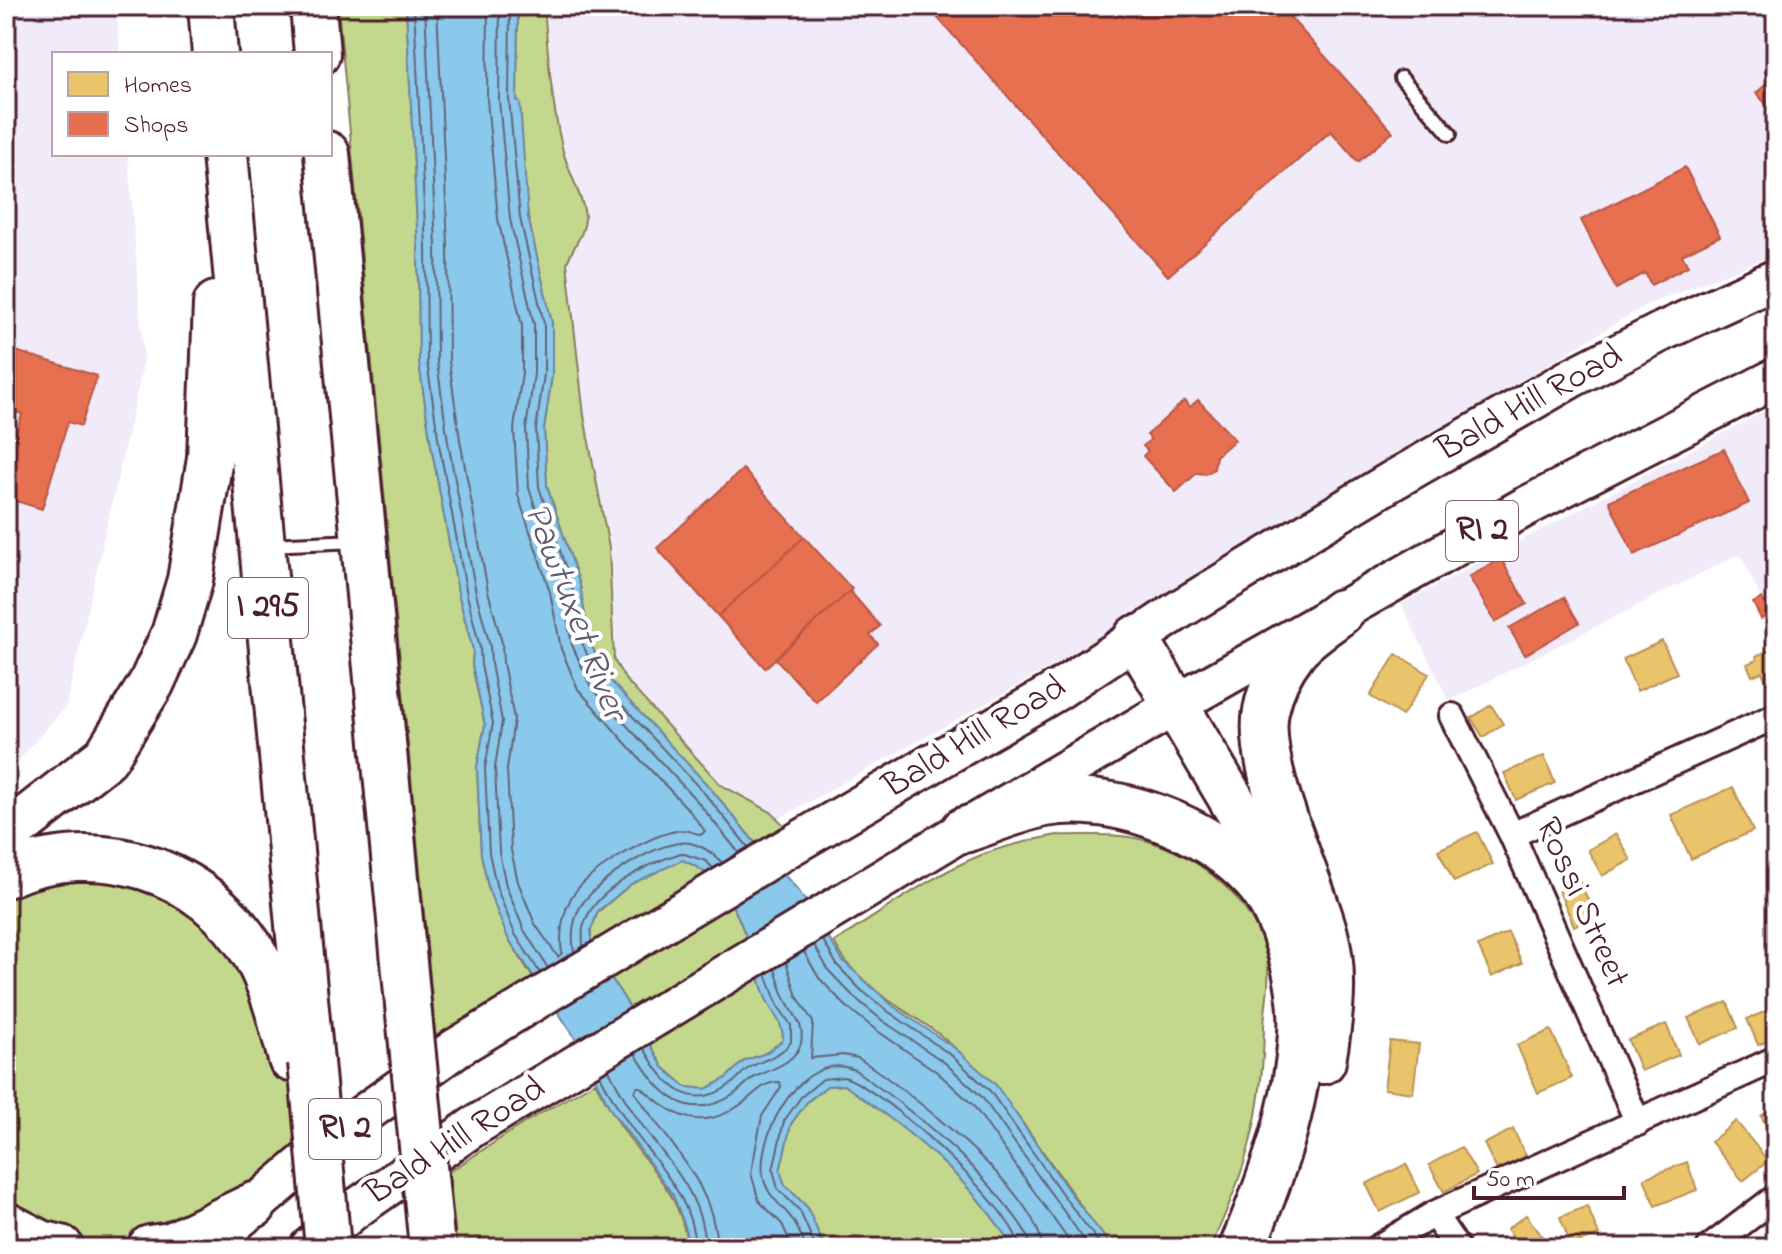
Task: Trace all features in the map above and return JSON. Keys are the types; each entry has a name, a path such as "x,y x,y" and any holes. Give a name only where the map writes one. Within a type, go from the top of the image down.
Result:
{"highway":[{"path":"313,6 317,52"},
{"path":"6,835 106,757 151,684 174,634 190,580 210,458 217,269 216,156"},
{"name":"I 295","path":"225,156 262,545 302,1065 328,1248"},
{"path":"327,156 432,1242"},
{"path":"1271,1248 1312,1130 1327,1036 1331,986 1326,937 1269,762 1264,734 1266,711 1275,683 1295,650 1341,612"},
{"path":"1146,632 1310,889"},
{"path":"1187,698 1289,910 1302,1031 1294,1091 1282,1144 1242,1248"},
{"path":"964,830 1045,804 1107,803 1145,813 1184,829 1225,852 1256,881 1278,918 1293,961"},
{"path":"6,875 52,861 85,858 120,860 154,869 185,883 213,902 237,928 257,956 282,1025 302,1065 318,1248"},
{"path":"150,1248 171,1245 254,1205"},
{"path":"6,1225 41,1243 61,1248"}],"main road":[{"name":"Bald Hill Road","path":"208,1248 350,1124 403,1084 494,1026 789,847 1058,690 1146,632 1390,482 1573,377 1776,279"},
{"name":"Bald Hill Road","path":"309,1248 351,1212 473,1127 1187,698 1538,500 1695,417 1775,382"}],"street":[{"name":"Rossi Street","path":"1452,716 1512,835 1638,1123"},
{"path":"1512,835 1776,716"},
{"path":"1377,1248 1434,1214 1776,1059"},
{"path":"1709,1248 1776,1197"},
{"path":"1434,1214 1457,1248"}],"lane":[{"path":"1401,78 1450,134"},
{"path":"262,545 364,541"}],"shaded area":[{"path":"6,6 116,6 120,52 52,52 52,156 128,156 144,362 66,706 6,775"},
{"path":"526,6 1776,6 1776,254 1646,305 1051,667 746,837 592,677"},
{"path":"1776,405 1776,630 1741,556 1737,555 1449,701 1401,604"}],"green space":[{"path":"338,6 406,6 418,247 419,363 431,445 459,597 473,650 472,665 485,725 477,767 481,854 489,891 508,938 533,978 436,1040"},
{"path":"518,6 544,6 558,130 584,211 583,230 567,263 584,416 609,548 614,660 625,679 721,785 771,812 786,827 756,844 711,789 605,675 589,640 580,585 547,486 544,429 552,375 552,323 528,217 517,100"},
{"path":"1057,835 1130,837 1175,852 1197,864 1234,896 1249,915 1260,937 1268,976 1256,1114 1243,1166 1210,1248 1113,1248 1022,1123 986,1080 941,1036 859,977 834,942 965,862 1002,848"},
{"path":"682,860 701,870 729,899 746,937 765,996 783,1034 783,1040 766,1053 744,1061 725,1079 706,1089 686,1087 663,1067 591,947 591,930 598,912 631,884"},
{"path":"50,863 213,905 291,1063 305,1163 137,1248 67,1248 6,1226 6,876"},
{"path":"595,1082 623,1129 673,1199 688,1248 457,1248 449,1172"},
{"path":"844,1085 915,1138 959,1178 997,1223 1013,1248 825,1248 807,1207 785,1185 780,1171 791,1124 807,1102 827,1086"}],"water":[{"name":"Pawtuxet River","path":"406,6 518,6 517,100 520,103 528,217 552,323 552,375 544,429 547,486 580,585 589,640 605,675 711,789 799,891 843,961 893,1006 956,1049 996,1085 1071,1194 1113,1248 1013,1248 997,1223 959,1178 915,1138 844,1085 827,1086 807,1102 791,1124 780,1171 785,1185 807,1207 825,1248 688,1248 685,1226 673,1195 611,1110 572,1033 508,938 489,891 481,854 477,767 485,725 472,665 473,650 459,597 431,445 419,363 418,247","holes":["682,860 701,870 729,899 738,917 765,996 782,1028 783,1040 766,1053 744,1061 725,1079 706,1089 686,1087 663,1067 591,946 591,930 598,911 631,884"]}],"building: Homes":[{"path":"1662,641 1677,673 1637,691 1623,659"},
{"path":"1776,647 1776,679 1767,683 1762,672 1752,676 1747,664"},
{"path":"1396,654 1429,674 1402,716 1370,696"},
{"path":"1491,705 1503,724 1483,737 1471,718"},
{"path":"1544,756 1555,783 1516,800 1504,773"},
{"path":"1733,787 1753,831 1691,859 1671,815"},
{"path":"1477,832 1493,864 1454,882 1438,850"},
{"path":"1616,834 1631,860 1602,876 1588,850"},
{"path":"1580,882 1595,916 1574,926 1559,891"},
{"path":"1508,932 1522,963 1492,977 1478,946"},
{"path":"1727,1002 1738,1028 1700,1044 1688,1018"},
{"path":"1776,1007 1776,1038 1758,1045 1747,1019"},
{"path":"1666,1024 1679,1055 1641,1071 1628,1040"},
{"path":"1551,1030 1572,1078 1538,1093 1517,1045"},
{"path":"1390,1041 1419,1044 1413,1093 1384,1089"},
{"path":"1776,1108 1776,1132 1771,1135 1761,1116"},
{"path":"1736,1121 1768,1161 1743,1181 1711,1142"},
{"path":"1513,1129 1526,1156 1497,1170 1484,1144"},
{"path":"1461,1147 1477,1174 1444,1192 1429,1165"},
{"path":"1687,1162 1697,1190 1655,1206 1644,1178"},
{"path":"1406,1164 1420,1192 1380,1212 1366,1184"},
{"path":"1587,1206 1599,1235 1571,1245 1560,1217"},
{"path":"1526,1215 1551,1248 1521,1248 1507,1229"}],"building: Shops":[{"path":"927,6 1280,6 1393,132 1358,162 1331,131 1168,276"},
{"path":"1776,62 1776,115 1756,93 1772,79 1765,72"},
{"path":"1685,167 1720,236 1682,255 1688,266 1651,285 1645,273 1616,289 1581,220"},
{"path":"6,348 97,376 81,426 68,422 42,509 6,498 6,466 22,414 6,409"},
{"path":"1198,400 1235,440 1216,456 1214,469 1206,474 1197,473 1176,492 1143,456 1148,451 1143,446 1151,439 1147,435 1184,401 1190,407"},
{"path":"1724,449 1749,503 1634,555 1609,501"},
{"path":"743,469 804,537 718,616 657,548"},
{"path":"804,537 852,589 765,668 718,616"},
{"path":"1501,559 1527,604 1495,622 1469,577"},
{"path":"850,591 880,626 870,635 878,644 816,702 775,658"},
{"path":"1564,597 1579,623 1525,655 1509,628"},
{"path":"1762,598 1771,614 1761,619 1753,603"}]}
